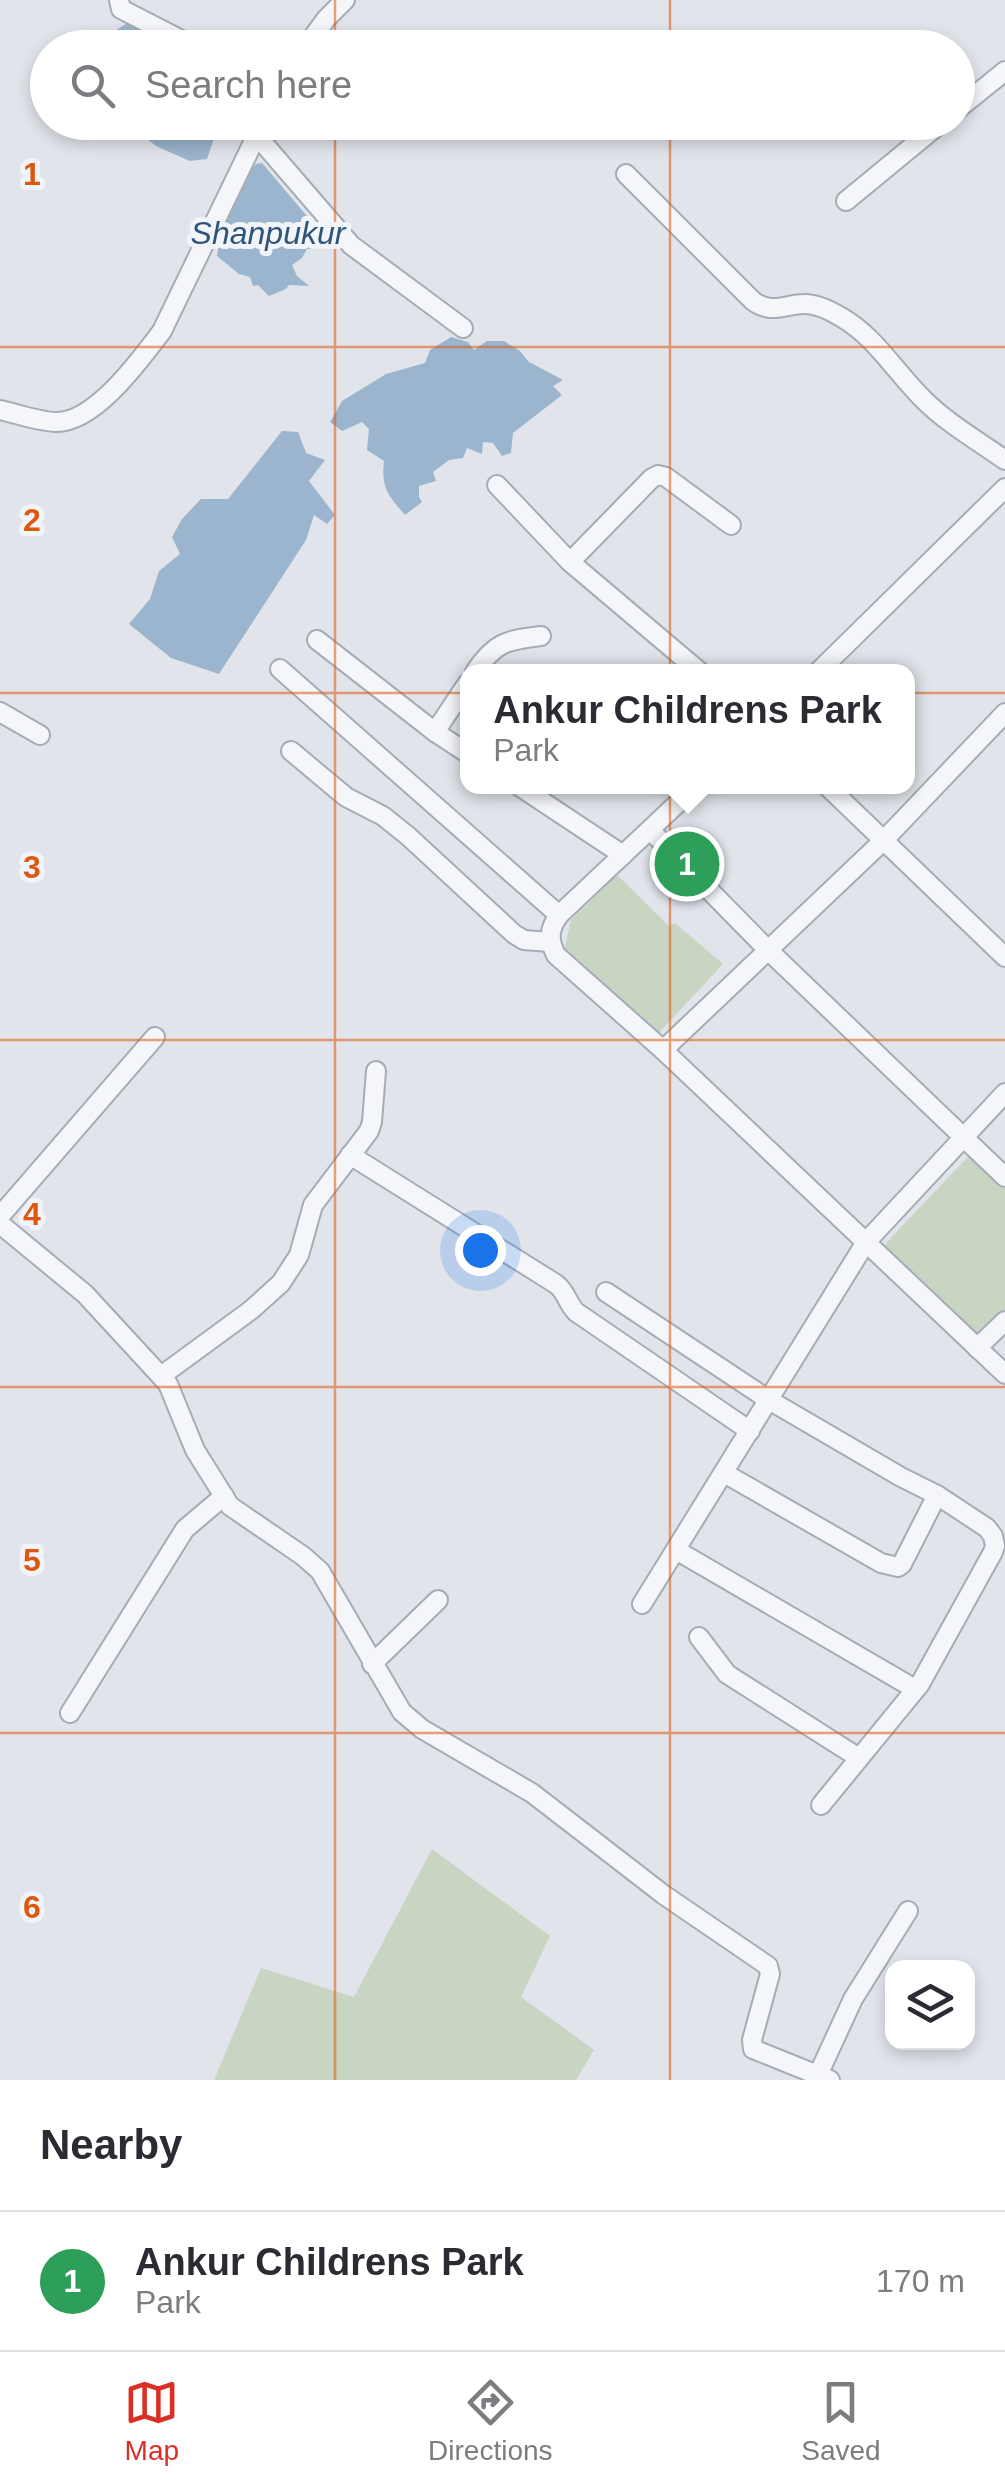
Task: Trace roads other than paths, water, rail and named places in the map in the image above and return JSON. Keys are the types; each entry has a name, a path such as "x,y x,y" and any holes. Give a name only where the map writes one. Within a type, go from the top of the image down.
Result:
{"street":[{"path":"120,0 122,9 162,30"},
{"path":"318,30 344,0"},
{"path":"975,96 1005,71"},
{"path":"0,410 56,422 72,420 91,410 139,361 162,331 256,140"},
{"path":"269,140 351,246 463,328"},
{"path":"846,201 920,140"},
{"path":"626,174 753,301 774,310 806,304 843,318 870,339 922,399 1005,460"},
{"path":"570,562 658,475 730,525"},
{"path":"497,485 570,562 691,664"},
{"path":"826,664 1005,488"},
{"path":"480,664 500,644 541,636"},
{"path":"317,640 460,748"},
{"path":"280,669 558,914"},
{"path":"435,732 460,694"},
{"path":"0,712 40,735"},
{"path":"663,1050 883,842 1001,724"},
{"path":"291,751 346,798 383,816 408,836 514,934 524,940 550,942"},
{"path":"531,794 623,854"},
{"path":"688,794 558,914 551,926 550,942 556,956 663,1050 1005,1374"},
{"path":"834,794 1005,957"},
{"path":"650,830 768,950 1005,1177"},
{"path":"0,1216 155,1038"},
{"path":"160,1376 251,1310 281,1283 298,1255 313,1204 369,1131 376,1071"},
{"path":"642,1604 866,1242 1005,1093"},
{"path":"350,1155 562,1288 566,1302 576,1312 750,1431"},
{"path":"0,1224 85,1294 168,1384 196,1450 224,1496 235,1510 320,1571 392,1699 412,1722 532,1793 664,1894 768,1966 770,1974 751,2044 753,2050 794,2074 824,2078 853,1999 908,1911"},
{"path":"606,1292 769,1400 937,1495 993,1536 995,1546 931,1669 821,1805"},
{"path":"977,1348 1005,1320"},
{"path":"724,1472 803,1520 898,1568 937,1495"},
{"path":"70,1713 185,1529 224,1496"},
{"path":"676,1550 915,1689"},
{"path":"372,1664 438,1600"},
{"path":"698,1637 727,1674 858,1758"}],"water":[{"path":"127,23 143,30 116,30"},
{"path":"148,140 214,140 207,159 190,161"},
{"name":"Shanpukur","path":"262,163 312,222 326,230 310,242 312,249 307,249 292,265 297,276 309,286 289,285 269,296 258,285 253,286 250,277 239,274 217,256 236,194 249,172"},
{"path":"451,337 468,342 474,350 487,341 504,341 529,362 563,380 553,386 562,395 513,433 511,453 502,456 493,443 483,442 482,454 467,448 463,458 449,460 433,472 436,481 419,486 422,502 405,515 387,491 384,461 367,450 369,429 362,422 342,431 330,422 342,401 386,374 425,363 430,350"},
{"path":"282,431 298,432 306,453 325,460 309,481 335,515 327,524 314,515 306,540 219,674 171,658 129,624 150,599 159,571 180,554 172,537 182,519 201,499 228,499"}],"place":[{"name":"Ankur Childrens Park","path":"687,864"}]}
